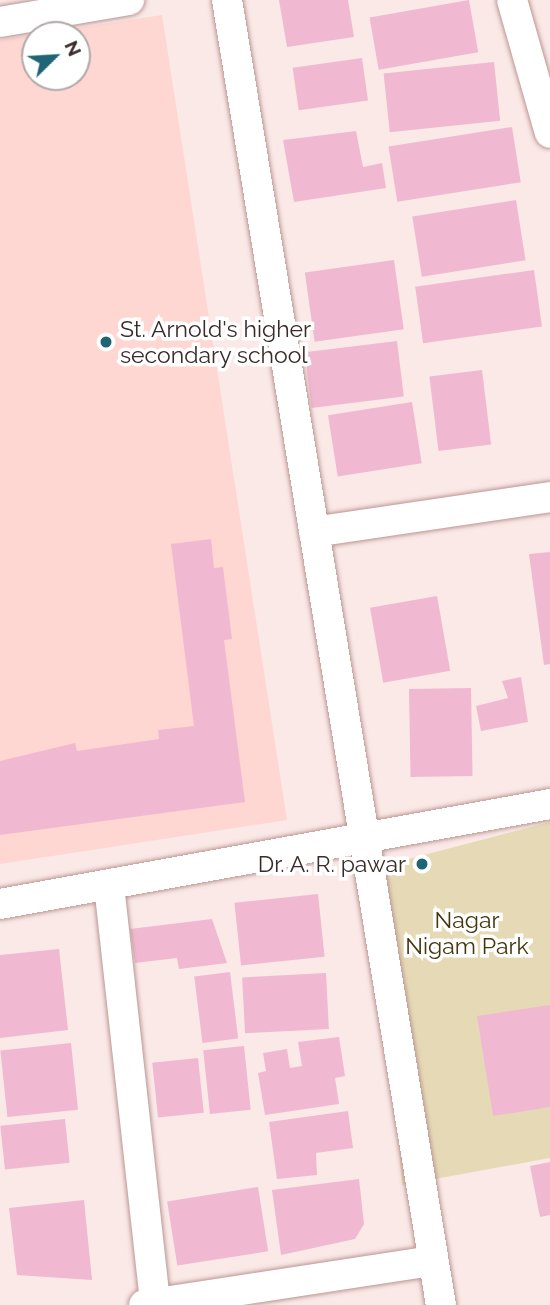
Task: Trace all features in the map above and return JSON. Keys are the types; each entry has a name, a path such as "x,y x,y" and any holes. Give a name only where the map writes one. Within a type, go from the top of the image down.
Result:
{"street":[{"path":"0,22 129,0"},
{"path":"227,0 362,837 441,1305"},
{"path":"512,0 550,133"},
{"path":"314,532 550,497"},
{"path":"0,904 550,804"},
{"path":"109,885 149,1304 432,1261"}],"shaded area":[{"name":"St. Arnold's higher secondary school","path":"162,15 287,820 0,864 0,40 21,37 21,91 91,91 91,26"}],"green space":[{"name":"Nagar Nigam Park","path":"550,822 550,1158 402,1185 378,867"}],"building":[{"path":"279,0 348,0 354,37 287,47"},
{"path":"469,0 478,52 379,70 370,18"},
{"path":"362,58 368,101 299,110 293,68"},
{"path":"494,62 500,121 390,132 384,74"},
{"path":"512,127 521,182 397,202 389,147"},
{"path":"356,131 363,167 382,163 386,188 294,202 283,140"},
{"path":"516,200 526,260 422,277 412,216"},
{"path":"394,260 404,329 315,342 305,273"},
{"path":"534,270 542,326 423,343 415,287"},
{"path":"397,341 404,397 312,408 305,352"},
{"path":"482,370 491,444 439,451 429,376"},
{"path":"412,402 422,463 338,477 328,415"},
{"path":"211,539 214,568 223,567 232,639 224,640 245,802 0,835 0,761 75,743 77,751 159,739 158,730 194,726 171,544"},
{"path":"550,552 550,664 544,665 529,554"},
{"path":"437,596 450,671 383,683 370,608"},
{"path":"521,677 528,722 481,731 476,706 508,698 502,681"},
{"path":"471,688 473,776 411,777 409,689"},
{"path":"318,894 325,957 241,965 234,903"},
{"path":"212,919 227,963 179,969 177,958 135,963 130,929"},
{"path":"59,949 68,1030 0,1038 0,955"},
{"path":"230,972 238,1039 202,1043 194,976"},
{"path":"326,973 329,1029 245,1033 242,977"},
{"path":"550,1005 550,1107 493,1116 477,1016"},
{"path":"339,1037 345,1076 335,1078 339,1104 265,1115 258,1073 266,1071 263,1053 287,1049 290,1068 302,1066 298,1042"},
{"path":"71,1043 78,1110 7,1117 0,1050"},
{"path":"244,1046 251,1110 210,1114 203,1050"},
{"path":"198,1058 204,1113 158,1118 152,1063"},
{"path":"348,1111 353,1148 316,1153 317,1175 277,1179 269,1122"},
{"path":"65,1119 70,1163 5,1170 0,1126"},
{"path":"550,1162 550,1215 540,1217 530,1166"},
{"path":"359,1179 364,1224 355,1239 281,1255 272,1190"},
{"path":"258,1187 268,1251 177,1266 167,1201"},
{"path":"84,1200 92,1280 17,1275 9,1208"}],"place":[{"name":"St. Arnold's higher secondary school","path":"106,342"},
{"name":"Dr. A. R. pawar","path":"422,864"}]}
